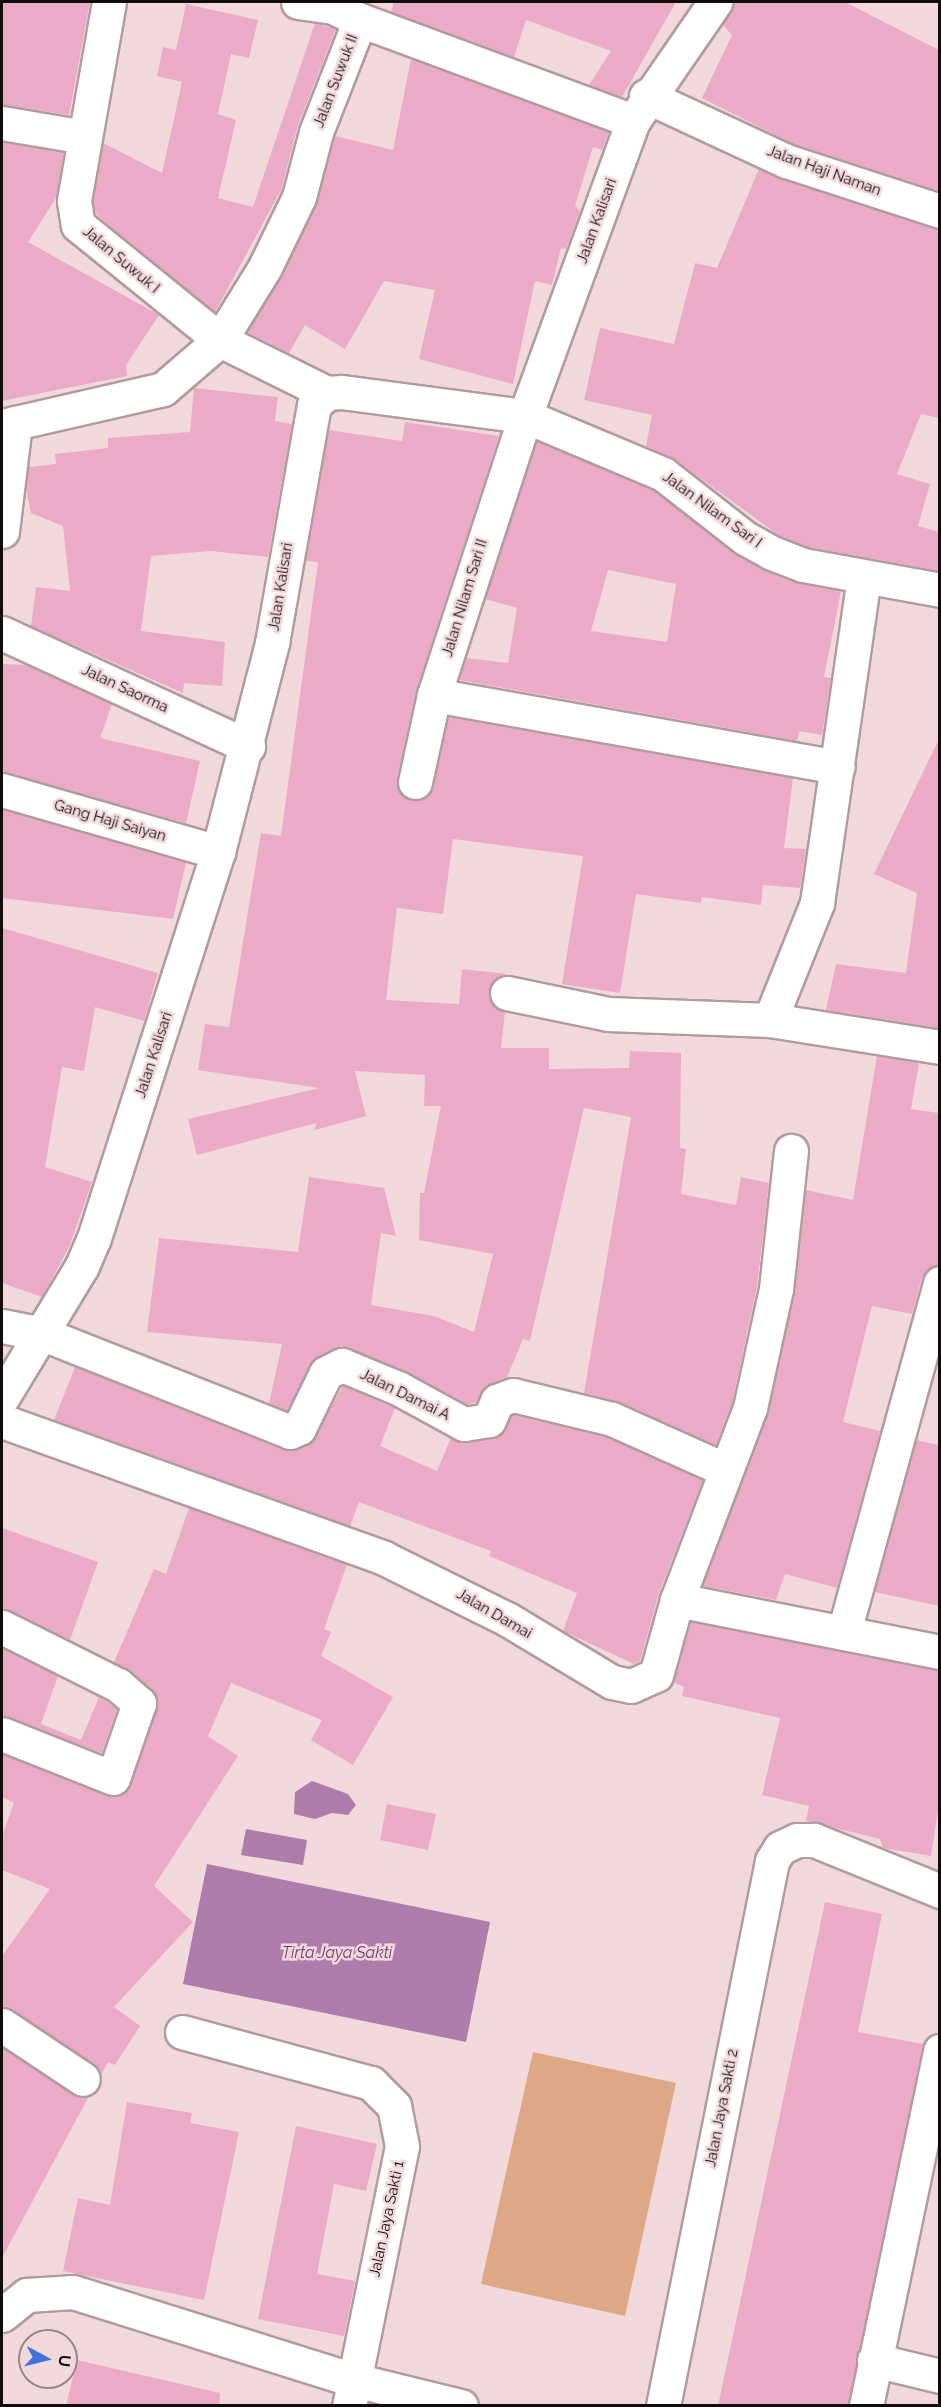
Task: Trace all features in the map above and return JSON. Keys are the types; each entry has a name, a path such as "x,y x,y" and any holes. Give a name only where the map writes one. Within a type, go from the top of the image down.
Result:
{"street":[{"name":"Jalan Suwuk I","path":"109,2 74,201 78,225 220,340 327,393"},
{"path":"298,2 342,10"},
{"name":"Jalan Kalisari","path":"525,416 640,108 715,2"},
{"name":"Jalan Suwuk II","path":"8,424 163,389 220,340 265,267 299,197 316,132 342,10 640,108"},
{"name":"Jalan Haji Naman","path":"640,108 939,211"},
{"path":"2,123 85,137"},
{"path":"327,393 525,416"},
{"name":"Jalan Kalisari","path":"2,1398 43,1334 94,1238 218,852 248,746 272,643 309,413 327,393"},
{"name":"Jalan Nilam Sari I","path":"525,416 663,474 745,538 772,553 803,565 939,590"},
{"name":"Jalan Nilam Sari II","path":"415,782 434,695 525,416"},
{"path":"2,531 8,424"},
{"path":"770,1020 817,903 864,578"},
{"name":"Jalan Saorma","path":"2,633 248,746"},
{"path":"434,695 838,767"},
{"name":"Gang Haji Saiyan","path":"2,790 218,852"},
{"path":"507,993 608,1014 770,1020 939,1047"},
{"path":"791,1151 776,1289 750,1408 724,1469 677,1599 939,1653"},
{"path":"844,1632 939,1283"},
{"path":"2,1326 43,1334"},
{"name":"Jalan Damai A","path":"43,1334 290,1432 299,1428 326,1373 342,1365 398,1388 464,1424 489,1420 497,1401 513,1395 612,1419 724,1469"},
{"name":"Jalan Damai","path":"2,1421 384,1558 507,1619 612,1682 631,1686 656,1675 677,1599"},
{"path":"2,1628 118,1685 139,1703 113,1778 2,1734"},
{"name":"Jalan Jaya Sakti 2","path":"663,2406 772,1861 780,1848 797,1840 814,1840 939,1891"},
{"path":"2,2025 83,2079"},
{"name":"Jalan Jaya Sakti 1","path":"182,2032 371,2083 394,2106 402,2146 351,2393"},
{"path":"867,2406 874,2360 939,2050"},
{"path":"2,2315 27,2295 73,2292 351,2393 461,2406"},
{"path":"874,2360 939,2376"}],"shaded area":[{"path":"533,2052 676,2083 625,2316 481,2284"}],"water":[{"path":"312,1781 348,1794 356,1805 348,1815 332,1813 315,1819 294,1814 295,1792"},
{"path":"246,1829 307,1840 303,1865 241,1855"},
{"name":"Tirta Jaya Sakti","path":"207,1864 490,1922 466,2042 183,1984"}],"building":[{"path":"2,2 90,2 69,115 2,105"},
{"path":"394,2 676,2 622,97 589,85 611,51 526,20 514,57 391,12"},
{"path":"733,2 845,2 939,50 939,191 793,144 702,98 732,35 722,24"},
{"path":"186,4 258,20 249,58 231,54 218,114 236,120 218,198 253,207 315,23 336,29 298,125 281,190 215,312 109,226 95,212 93,201 103,143 162,173 182,82 157,76 163,47 176,50"},
{"path":"411,59 609,132 602,150 593,147 575,206 580,211 566,249 561,248 552,285 535,281 513,384 419,359 435,290 384,281 345,349 305,325 289,353 247,332 316,205 335,136 393,150"},
{"path":"2,142 64,152 56,198 28,242 159,315 126,365 127,376 2,401"},
{"path":"759,169 939,229 939,418 921,414 897,474 930,484 918,526 939,532 939,571 808,547 780,536 674,459 646,446 652,415 584,400 600,328 674,344 695,263 717,268"},
{"path":"194,388 278,397 275,421 292,424 268,557 211,551 151,556 141,631 225,642 222,686 184,683 183,693 31,626 36,587 70,591 63,526 31,513 26,489 29,467 56,464 55,454 108,448 108,438 190,432"},
{"path":"405,422 499,436 416,691 397,778 402,795 412,800 429,794 448,717 793,778 784,848 806,849 800,888 763,885 761,905 702,897 701,903 636,894 620,993 562,984 583,856 453,839 443,914 397,908 386,1000 459,1004 462,969 508,974 493,980 489,990 494,1007 505,1012 501,1048 549,1048 549,1069 629,1068 630,1051 681,1053 680,1148 686,1149 681,1194 736,1205 741,1177 769,1183 757,1286 732,1403 716,1445 620,1402 584,1393 631,1117 584,1108 530,1341 523,1339 507,1377 484,1387 476,1403 467,1404 405,1371 341,1346 310,1364 287,1411 269,1403 282,1344 147,1332 159,1238 298,1252 309,1177 384,1188 396,1236 381,1233 371,1305 434,1316 474,1332 493,1254 419,1240 420,1193 424,1193 441,1106 424,1106 425,1075 355,1071 366,1116 315,1130 316,1123 197,1155 188,1119 319,1088 198,1070 205,1024 229,1027 261,833 281,836 318,562 306,561 329,430 402,441"},
{"path":"536,441 653,490 734,553 763,569 799,583 841,591 824,677 831,678 822,735 799,731 797,741 459,680 466,658 508,663 517,608 485,599","holes":["608,570 676,584 667,642 591,631"]},
{"path":"2,664 26,665 112,704 100,738 200,761 186,823 2,772"},
{"path":"939,739 939,1028 826,1010 836,964 906,973 917,893 874,874"},
{"path":"2,809 186,862 173,919 2,898"},
{"path":"2,928 158,973 144,1021 95,1007 84,1071 62,1067 45,1167 92,1182 70,1245 42,1297 2,1283"},
{"path":"877,1056 919,1063 911,1109 939,1113 939,1265 922,1277 912,1314 872,1306 843,1422 880,1431 837,1588 785,1574 776,1600 702,1586 768,1412 794,1293 806,1190 853,1200"},
{"path":"75,1367 284,1450 298,1449 315,1437 343,1386 395,1408 380,1446 437,1471 451,1438 467,1443 493,1438 514,1415 606,1437 703,1480 659,1593 640,1661 634,1664 563,1631 577,1593 489,1556 491,1551 359,1502 350,1526 54,1420"},
{"path":"916,1440 939,1445 939,1606 875,1592"},
{"path":"189,1508 347,1565 324,1629 331,1632 321,1656 393,1697 353,1765 311,1740 322,1720 231,1683 208,1736 238,1756 154,1886 193,1922 114,2007 140,2026 115,2065 108,2062 101,2075 93,2063 2,2007 2,1956 50,1889 2,1870 2,1836 14,1803 2,1797 2,1754 106,1795 125,1792 157,1699 130,1671 114,1662 154,1569 166,1574"},
{"path":"2,1528 98,1562 70,1640 2,1608"},
{"path":"690,1622 939,1670 939,1804 931,1856 883,1848 880,1839 806,1821 809,1806 762,1795 780,1718 682,1696 684,1687 673,1682"},
{"path":"2,1648 58,1676 41,1724 81,1740 99,1697 117,1709 102,1753 2,1716"},
{"path":"387,1804 436,1814 428,1850 380,1840"},
{"path":"825,1902 882,1914 858,2032 923,2044 848,2406 718,2406"},
{"path":"2,2047 73,2095 89,2096 2,2258"},
{"path":"127,2102 192,2113 190,2123 239,2132 204,2300 63,2271 78,2198 110,2205"},
{"path":"296,2126 377,2144 366,2191 334,2184 317,2274 355,2281 344,2336 258,2319"},
{"path":"78,2360 220,2393 219,2406 66,2406 70,2389 78,2389"}]}
